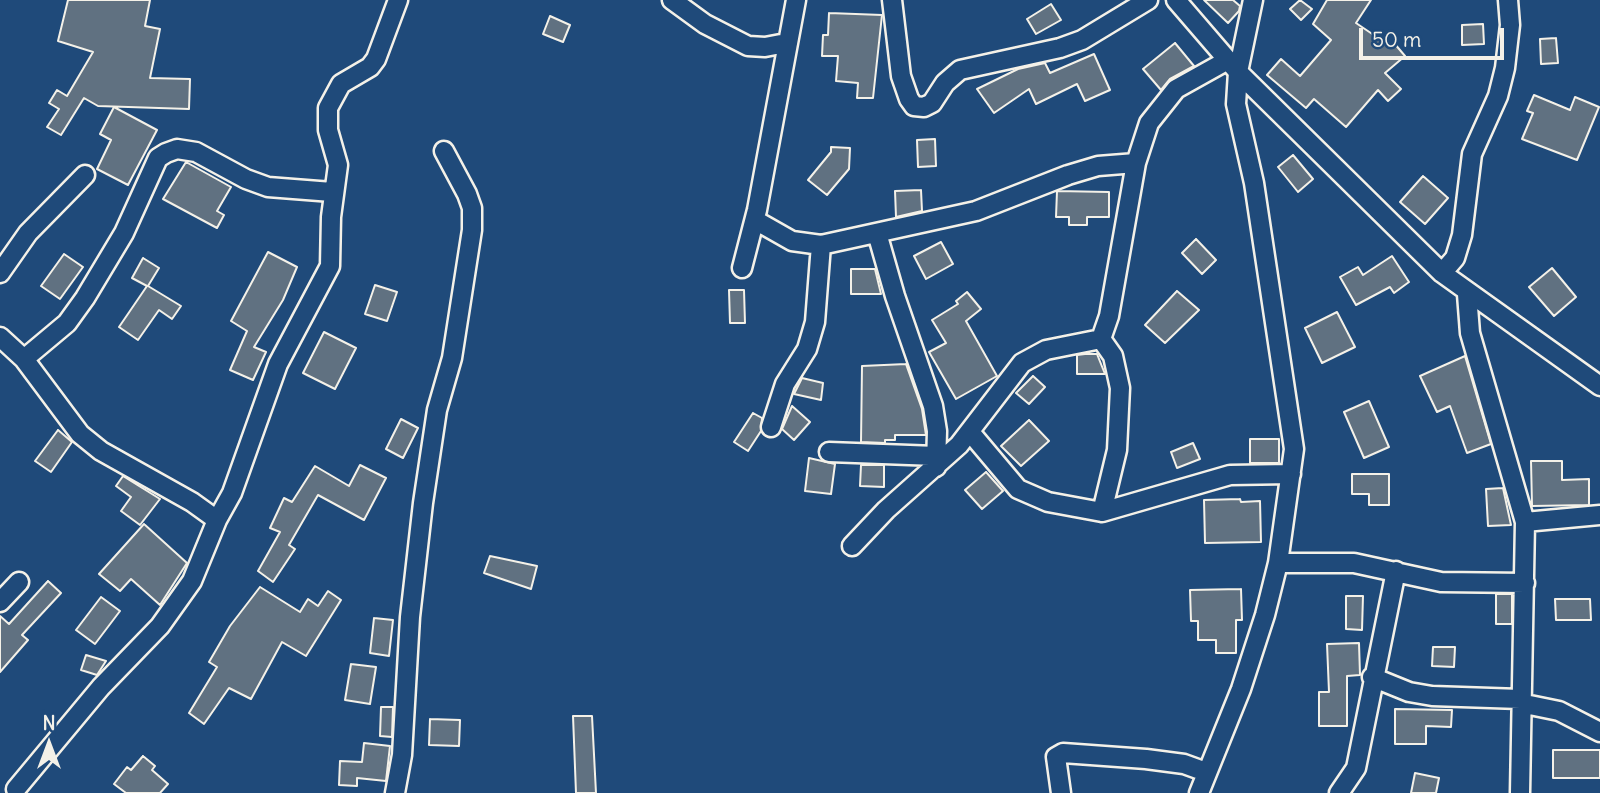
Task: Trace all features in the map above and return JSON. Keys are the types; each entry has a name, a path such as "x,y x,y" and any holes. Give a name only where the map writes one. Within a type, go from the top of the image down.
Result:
{"street":[{"path":"11,789 101,687 160,626 181,599 232,493 278,363 330,266 332,192 338,165 328,130 328,108 341,84 370,67 376,59 398,0"},
{"path":"672,0 705,24 748,46 765,47 786,43"},
{"path":"742,268 755,220 796,0"},
{"path":"892,0 901,76 914,106 924,107 932,103 945,83 960,69 1060,48 1082,40 1148,0"},
{"path":"1176,0 1233,66 1442,273 1467,294 1600,386"},
{"path":"1199,793 1241,689 1265,615 1278,563 1294,449 1254,183 1236,104 1233,66 1253,0"},
{"path":"1442,273 1455,258 1462,235 1472,154 1498,96 1505,68 1510,25 1507,0"},
{"path":"1101,339 1110,316 1136,163 1149,123 1163,102 1193,78 1233,66"},
{"path":"24,359 67,323 85,298 124,233 158,158 166,153 177,149 196,152 246,179 268,187 332,192"},
{"path":"395,793 402,755 411,617 423,503 438,410 452,358 472,230 472,208 444,151"},
{"path":"755,220 792,241 821,245 976,211 1040,184 1098,166 1136,163"},
{"path":"0,273 28,233 85,175"},
{"path":"877,233 895,296 933,406 937,431 936,461"},
{"path":"771,427 785,384 807,349 815,322 821,245"},
{"path":"1467,294 1470,332 1525,522 1520,793"},
{"path":"0,337 24,359 80,434 101,452 192,502 217,520"},
{"path":"852,546 936,461 970,432 1021,363 1046,350 1101,339"},
{"path":"1101,339 1113,356 1120,388 1117,450 1102,512"},
{"path":"970,432 1003,475 1018,489 1048,502 1102,512 1230,475 1291,474"},
{"path":"829,452 936,461"},
{"path":"1525,522 1600,515"},
{"path":"1278,563 1354,563 1441,582 1525,583"},
{"path":"1339,793 1356,768 1372,677 1396,571"},
{"path":"0,603 19,582"},
{"path":"1372,677 1409,692 1432,696 1520,701 1559,711 1600,732"},
{"path":"1062,793 1056,757 1063,753 1184,764 1206,772"}],"building":[{"path":"68,0 150,0 145,26 160,29 150,78 190,79 189,109 98,106 84,98 61,135 47,127 59,109 49,103 57,90 67,96 93,52 58,41"},
{"path":"1204,0 1233,0 1240,6 1239,11 1228,23"},
{"path":"1300,0 1312,9 1301,20 1290,9"},
{"path":"1327,0 1371,0 1356,23 1390,46 1394,43 1405,56 1385,73 1401,89 1388,101 1378,90 1346,127 1314,99 1306,108 1267,75 1281,59 1300,76 1331,40 1313,24"},
{"path":"1051,4 1061,20 1036,34 1027,19"},
{"path":"829,13 882,15 873,98 857,98 858,83 836,81 838,56 822,56 823,35 828,35"},
{"path":"550,16 570,25 563,42 543,34"},
{"path":"1483,24 1484,44 1462,45 1462,25"},
{"path":"1556,38 1558,63 1541,64 1540,39"},
{"path":"1175,43 1194,66 1170,79 1161,90 1143,69"},
{"path":"1094,54 1110,90 1085,101 1077,84 1036,104 1029,89 994,113 977,89 1018,69 1045,63 1050,73"},
{"path":"1534,95 1570,110 1575,97 1599,107 1577,160 1522,139 1533,113 1527,111"},
{"path":"114,107 157,130 128,185 97,169 111,140 100,134"},
{"path":"935,139 936,166 918,167 917,140"},
{"path":"831,147 850,148 849,169 827,195 808,180 831,152"},
{"path":"1293,155 1313,179 1298,192 1278,167"},
{"path":"186,162 231,187 217,211 224,215 217,228 163,199"},
{"path":"1423,176 1448,198 1425,224 1400,202"},
{"path":"921,190 922,211 896,217 895,191"},
{"path":"1057,191 1109,192 1109,217 1087,217 1087,225 1069,225 1069,217 1056,217"},
{"path":"1196,239 1216,260 1202,274 1182,253"},
{"path":"941,242 953,264 926,279 914,256"},
{"path":"268,252 297,267 283,300 254,347 266,352 253,380 230,370 247,331 231,321"},
{"path":"64,254 83,267 60,299 41,286"},
{"path":"1392,256 1409,282 1394,293 1390,287 1356,305 1340,277 1358,267 1363,275"},
{"path":"143,258 159,268 148,286 181,306 172,319 159,310 138,340 119,327 147,286 132,278"},
{"path":"1552,268 1576,297 1554,316 1529,287"},
{"path":"851,269 875,269 881,294 851,294"},
{"path":"375,285 397,292 387,321 365,314"},
{"path":"729,290 744,290 745,323 730,323"},
{"path":"1177,291 1199,310 1165,343 1145,325"},
{"path":"967,292 981,309 966,321 997,376 956,399 929,352 946,343 932,320 958,304 956,301"},
{"path":"1337,312 1355,347 1322,363 1305,328"},
{"path":"324,332 356,348 335,389 303,373"},
{"path":"1097,354 1105,374 1077,374 1077,355"},
{"path":"1465,356 1491,444 1467,453 1450,406 1437,412 1420,376"},
{"path":"906,364 922,409 926,435 895,435 895,440 885,440 885,443 861,442 862,366"},
{"path":"1033,376 1045,387 1029,404 1016,393"},
{"path":"802,378 823,383 821,400 794,394"},
{"path":"1369,401 1389,447 1364,458 1344,412"},
{"path":"792,406 810,422 794,440 782,429"},
{"path":"753,413 762,418 761,431 748,451 734,442"},
{"path":"401,419 418,428 403,458 386,449"},
{"path":"1029,420 1049,441 1021,466 1001,446"},
{"path":"58,430 72,442 51,472 35,461"},
{"path":"1250,439 1279,439 1279,463 1250,463"},
{"path":"1193,443 1200,459 1177,468 1171,452"},
{"path":"809,458 835,464 831,494 805,491"},
{"path":"1531,461 1562,461 1562,480 1589,479 1589,505 1532,506"},
{"path":"360,465 386,478 364,520 318,495 289,545 295,549 273,582 258,571 280,532 270,528 284,498 292,502 315,466 349,486"},
{"path":"861,465 884,465 884,487 860,486"},
{"path":"986,472 1003,491 982,509 965,490"},
{"path":"1352,474 1389,474 1389,505 1369,505 1369,494 1352,494"},
{"path":"123,476 160,499 140,525 121,511 131,497 116,486"},
{"path":"1503,488 1511,525 1488,526 1486,489"},
{"path":"1240,499 1241,502 1260,501 1261,542 1205,543 1204,500"},
{"path":"144,524 187,563 160,605 131,579 120,591 99,574"},
{"path":"490,556 537,566 531,589 484,573"},
{"path":"48,581 61,593 22,635 28,640 0,672 0,616 9,624"},
{"path":"260,587 300,612 308,599 318,606 328,591 341,600 306,656 282,642 251,699 229,688 204,724 189,713 217,667 209,662 230,626"},
{"path":"1241,589 1242,620 1236,620 1236,653 1216,653 1216,640 1198,640 1198,621 1191,621 1190,590"},
{"path":"1496,594 1512,594 1512,624 1496,624"},
{"path":"1346,596 1363,596 1362,630 1346,629"},
{"path":"101,597 120,611 95,644 76,630"},
{"path":"1555,599 1590,599 1591,620 1556,620"},
{"path":"374,618 393,620 389,656 370,653"},
{"path":"1359,643 1360,675 1347,676 1347,726 1319,726 1319,692 1329,692 1327,644"},
{"path":"1433,647 1455,647 1454,667 1432,666"},
{"path":"86,655 106,661 97,675 81,670"},
{"path":"351,664 376,667 370,704 345,700"},
{"path":"381,707 393,707 392,737 380,736"},
{"path":"1395,709 1452,710 1451,727 1426,726 1426,744 1395,744"},
{"path":"573,716 592,716 596,793 576,793"},
{"path":"430,719 460,720 459,746 429,745"},
{"path":"364,743 390,746 386,781 357,778 357,786 339,785 340,761 362,762"},
{"path":"1553,750 1600,750 1600,778 1553,778"},
{"path":"143,756 155,766 152,770 168,784 160,793 126,793 114,784 127,767 131,770"},
{"path":"1415,773 1439,778 1436,793 1411,793"}]}
